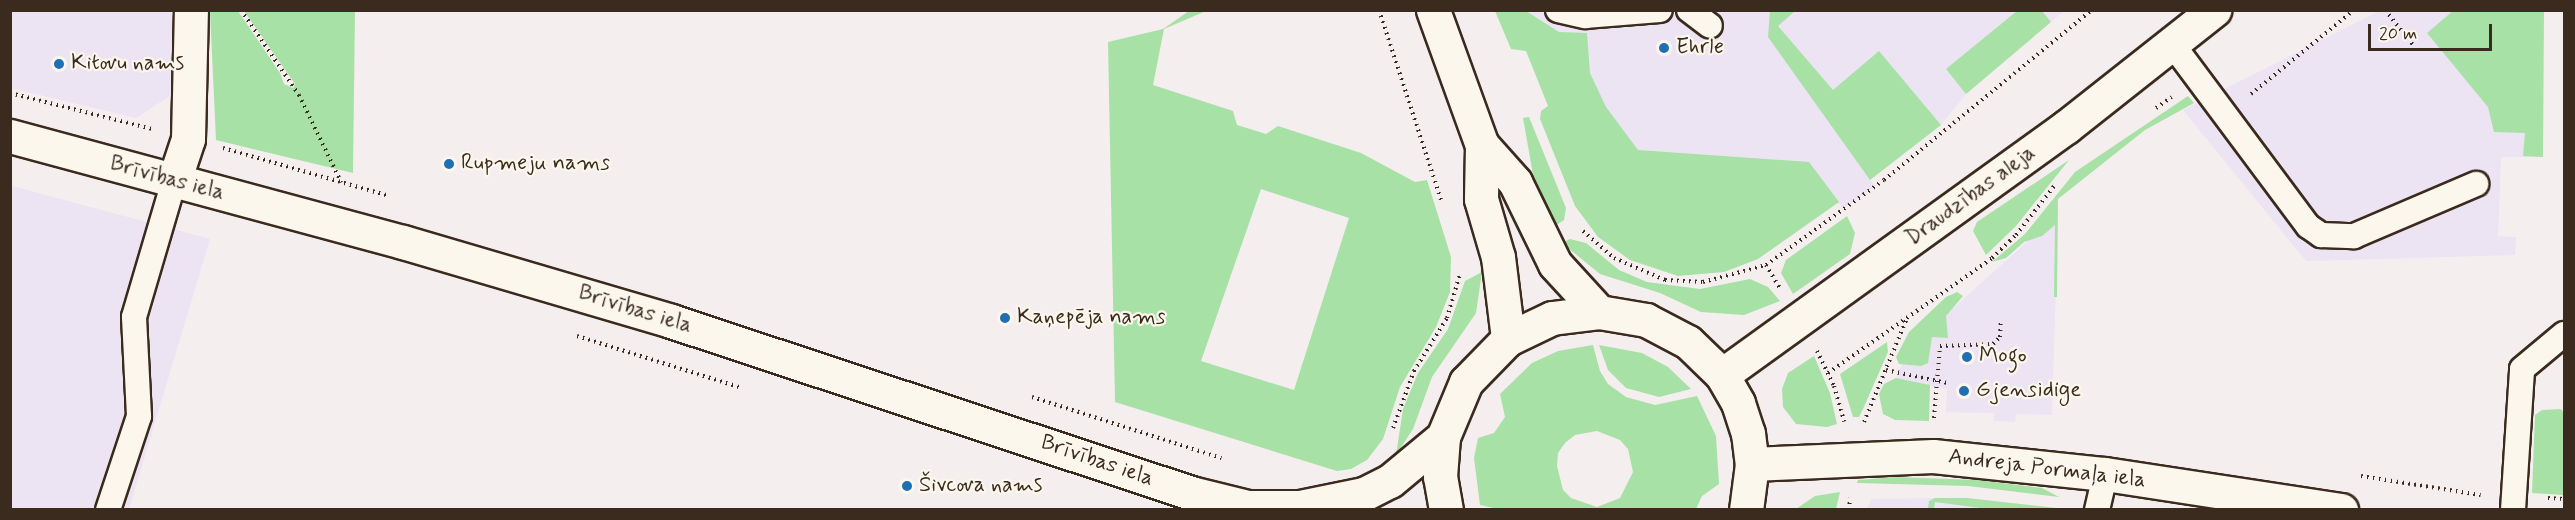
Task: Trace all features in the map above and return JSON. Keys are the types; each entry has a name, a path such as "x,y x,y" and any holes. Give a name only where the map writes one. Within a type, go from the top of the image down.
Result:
{"main road":[{"path":"174,181 188,138 191,10"},
{"path":"1433,10 1482,145 1481,199 1498,257 1508,339"},
{"name":"Draudzības aleja","path":"1722,375 1960,204 2173,45 2214,10"},
{"name":"Brīvības iela","path":"10,136 403,242 671,321 1191,493 1256,508 1300,507 1364,494 1390,481 1443,437"},
{"path":"1482,145 1515,182 1541,242 1563,275 1599,312"},
{"path":"1446,510 1440,477 1443,437 1466,382 1508,339 1552,318 1599,312 1646,320 1688,342 1722,375 1741,413 1752,464 1746,510"},
{"name":"Andreja Pormaļa iela","path":"1752,464 1933,456 2105,474 2341,510"}],"lane":[{"path":"1558,10 1585,16 1660,10"},
{"path":"1689,10 1710,26"},
{"path":"2173,45 2308,226 2321,235 2355,236 2476,184"},
{"path":"108,510 139,416 134,317 174,181"},
{"path":"2513,510 2522,369 2565,334"},
{"path":"2097,510 2105,474"}],"path":[{"path":"241,10 299,95 341,182"},
{"path":"1380,10 1444,210"},
{"path":"1541,242 1579,227 1628,267 1686,283 1724,279 1766,265 1884,180 2038,51 2092,10"},
{"path":"2242,102 2354,10"},
{"path":"2385,10 2413,45"},
{"path":"2146,115 2197,80"},
{"path":"1828,373 2006,246 2059,182"},
{"path":"1393,432 1412,376 1447,318 1460,271 1498,257"},
{"path":"1766,265 1828,373 1840,401 1849,458 1849,510"},
{"path":"1863,424 1908,318"},
{"path":"1998,339 2001,319"},
{"path":"573,335 753,391"},
{"path":"1998,339 2004,345"},
{"path":"1934,426 1935,380 1940,346 1983,347 1998,339"},
{"path":"1886,370 1947,383"}],"shaded area":[{"path":"10,11 176,11 176,92 136,118 11,88"},
{"path":"1505,11 2064,11 1966,94 1941,125 1870,180 1875,186 1843,209 1838,202 1688,269"},
{"path":"2379,11 2543,11 2543,157 2501,157 2498,236 2516,237 2515,255 2306,261 2183,110"},
{"path":"12,186 210,239 129,509 11,510"},
{"path":"2058,214 2052,415 2016,414 2015,422 1994,421 1994,413 1946,412 1947,389 1896,378 1910,347"},
{"path":"1967,498 2061,509 1866,510 1872,499"}],"green space":[{"path":"2454,10 2544,11 2543,157 2523,156 2525,133 2494,132 2488,107 2427,33"},
{"path":"210,11 238,11 280,73 284,84 293,88 295,84 244,11 355,11 353,173 216,140"},
{"path":"1189,11 1206,11 1164,29 1153,85 1233,111 1237,125 1266,134 1278,126 1361,153 1415,182 1427,180 1451,257 1450,292 1436,327 1400,387 1383,439 1367,460 1351,469 1337,471 1115,402 1108,42 1163,29","holes":["1261,189 1349,218 1294,390 1201,361"]},
{"path":"1495,11 1526,11 1559,32 1587,33 1590,73 1606,107 1638,150 1809,162 1839,202 1758,259 1724,272 1678,276 1630,260 1598,237 1575,206 1540,119 1541,111 1548,106 1526,51 1511,49"},
{"path":"1770,11 1795,11 1778,26 1833,90 1879,51 1941,125 1870,180 1768,37"},
{"path":"2017,11 2042,11 2051,22 1966,94 1946,69"},
{"path":"2188,96 2194,103 2145,130 2058,199 2057,297 2054,297 2055,225 2042,236 2024,242 2006,258 1992,262 2025,234 2075,172"},
{"path":"1529,117 1566,208 1564,220 1552,228 1534,180 1523,118"},
{"path":"2069,160 2016,226 1986,255 1973,231 1977,222"},
{"path":"1847,216 1855,233 1850,254 1793,294 1781,273 1786,260"},
{"path":"1570,239 1586,243 1619,270 1647,282 1700,289 1750,279 1768,287 1780,301 1744,315 1701,312 1660,293 1600,274 1562,243"},
{"path":"1482,272 1476,313 1432,377 1413,429 1396,455 1403,409 1418,373 1448,329 1465,281"},
{"path":"1957,292 1963,296 1946,316 1948,338 1932,337 1928,363 1921,366 1899,364 1896,357 1909,332 1946,297"},
{"path":"1887,342 1888,352 1863,409 1859,417 1853,417 1840,374"},
{"path":"1593,345 1600,371 1608,384 1626,397 1655,405 1697,396 1716,436 1719,484 1702,496 1696,509 1502,510 1480,505 1474,458 1478,438 1494,433 1505,417 1500,394 1532,363 1558,351","holes":["1597,431 1620,440 1628,449 1633,472 1620,498 1597,507 1571,498 1563,490 1557,466 1558,453 1565,443 1575,435"]},
{"path":"1599,345 1642,353 1668,367 1691,389 1659,397 1626,388 1608,370"},
{"path":"1814,356 1830,393 1837,424 1827,427 1796,424 1783,407 1782,389 1788,373"},
{"path":"1896,378 1930,385 1929,421 1895,420 1883,414 1879,394 1884,384"},
{"path":"2561,409 2564,413 2564,495 2532,493 2535,415 2542,410"},
{"path":"1896,477 1978,480 2042,488 2059,497 1968,486 1857,483 1858,480"},
{"path":"1840,492 1836,509 1796,509 1815,496"},
{"path":"1935,498 1967,498 2056,508 1995,510 1935,502 1934,509 1928,509 1929,501"}],"place":[{"name":"Ehrle","path":"1664,48"},
{"name":"Kitovu nams","path":"59,64"},
{"name":"Rupmeju nams","path":"449,164"},
{"name":"Kaņepēja nams","path":"1005,318"},
{"name":"Mogo","path":"1967,357"},
{"name":"Gjensidige","path":"1964,391"},
{"name":"Šivcova nams","path":"907,486"}]}
